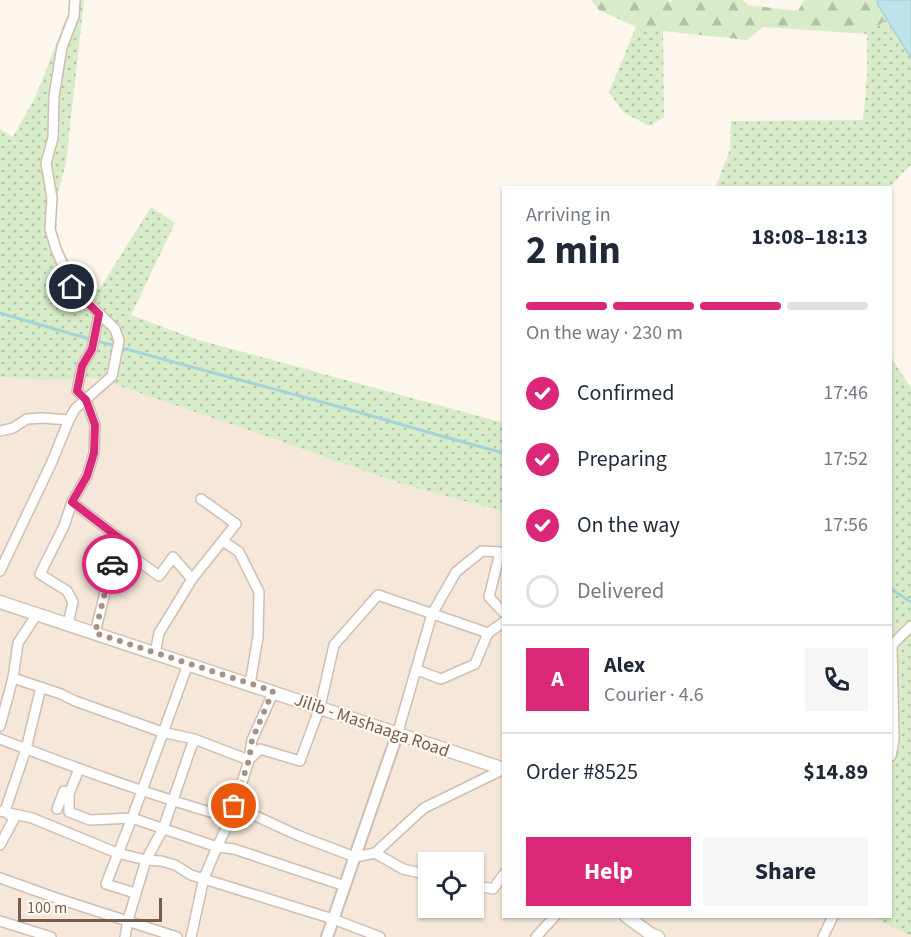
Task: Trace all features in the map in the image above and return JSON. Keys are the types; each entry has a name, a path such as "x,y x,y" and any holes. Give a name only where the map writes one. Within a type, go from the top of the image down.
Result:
{"main road":[{"name":"Jilib - Mashaaga Road","path":"0,602 502,768"},
{"path":"629,918 658,937"}],"street":[{"path":"0,571 75,409 112,376 119,341 115,329 72,287 50,228 52,198 46,163 53,138 54,96 62,47 74,16 75,0"},
{"path":"68,624 73,602 67,591 39,574 64,526 72,502 87,476 94,453 95,425 86,400 77,391 82,366 92,349 99,314"},
{"path":"0,431 13,428 27,419 69,420"},
{"path":"155,653 159,633 192,579 236,524 201,499"},
{"path":"72,502 119,538 95,633"},
{"path":"223,540 239,552 259,592 258,637 250,684"},
{"path":"115,552 125,550 159,576 173,557 192,579"},
{"path":"327,937 398,735 432,614 456,572 482,552 500,552 489,597 502,612"},
{"path":"249,760 260,749 300,761 320,707 334,645 378,595 488,633"},
{"path":"0,726 14,678 18,643 37,614"},
{"path":"417,670 441,680 475,664 488,633 502,623"},
{"path":"892,751 894,740 892,646 911,626"},
{"path":"135,893 106,884 188,664"},
{"path":"14,678 162,732 194,739 249,760"},
{"path":"2,811 26,749 41,687"},
{"path":"191,937 204,879 231,818 249,760 252,740 273,691"},
{"path":"0,739 141,791 231,818"},
{"path":"125,937 135,893 146,860 163,829 194,739"},
{"path":"62,830 69,812 69,794 79,769"},
{"path":"234,806 297,835 355,857 375,854 424,808 502,770"},
{"path":"57,809 64,791 69,794"},
{"path":"2,811 32,818 117,853 175,865 191,875 333,919 380,937"},
{"path":"0,845 14,819 2,811"},
{"path":"69,812 90,820 132,818 345,886"},
{"path":"375,854 403,869 418,872"},
{"path":"484,887 493,889 502,877"},
{"path":"0,878 177,937"},
{"path":"536,937 553,918"},
{"path":"823,937 832,918"},
{"path":"0,921 51,937"}],"shaded area":[{"path":"0,377 40,380 96,378 402,484 502,511 502,918 874,918 911,936 0,937"}],"green space":[{"path":"69,0 84,0 66,163 58,193 56,235 77,278 99,290 151,207 175,223 131,315 195,339 502,422 502,511 402,484 96,378 40,380 0,377 0,129 13,137 36,96 68,13"},
{"path":"591,0 668,0 670,2 673,0 743,0 748,5 798,11 804,0 877,0 887,19 867,34 763,27 747,40 636,27 599,10"},
{"path":"887,19 911,58 911,164 891,186 716,186 730,150 731,121 863,120 867,76 867,34"},
{"path":"636,27 663,31 664,117 649,126 623,112 609,92"},
{"path":"892,359 911,388 911,936 874,918 892,918"}],"water":[{"path":"877,0 911,0 911,58 878,5"}],"waterway":[{"path":"0,313 502,452"},
{"path":"892,590 911,602"}],"way so far":[{"path":"112,564 95,633 273,691 252,740 249,760 234,806"}],"route":[{"path":"72,287 99,314 92,349 82,366 77,391 86,400 95,425 94,453 87,476 72,502 119,538 112,564"}]}
